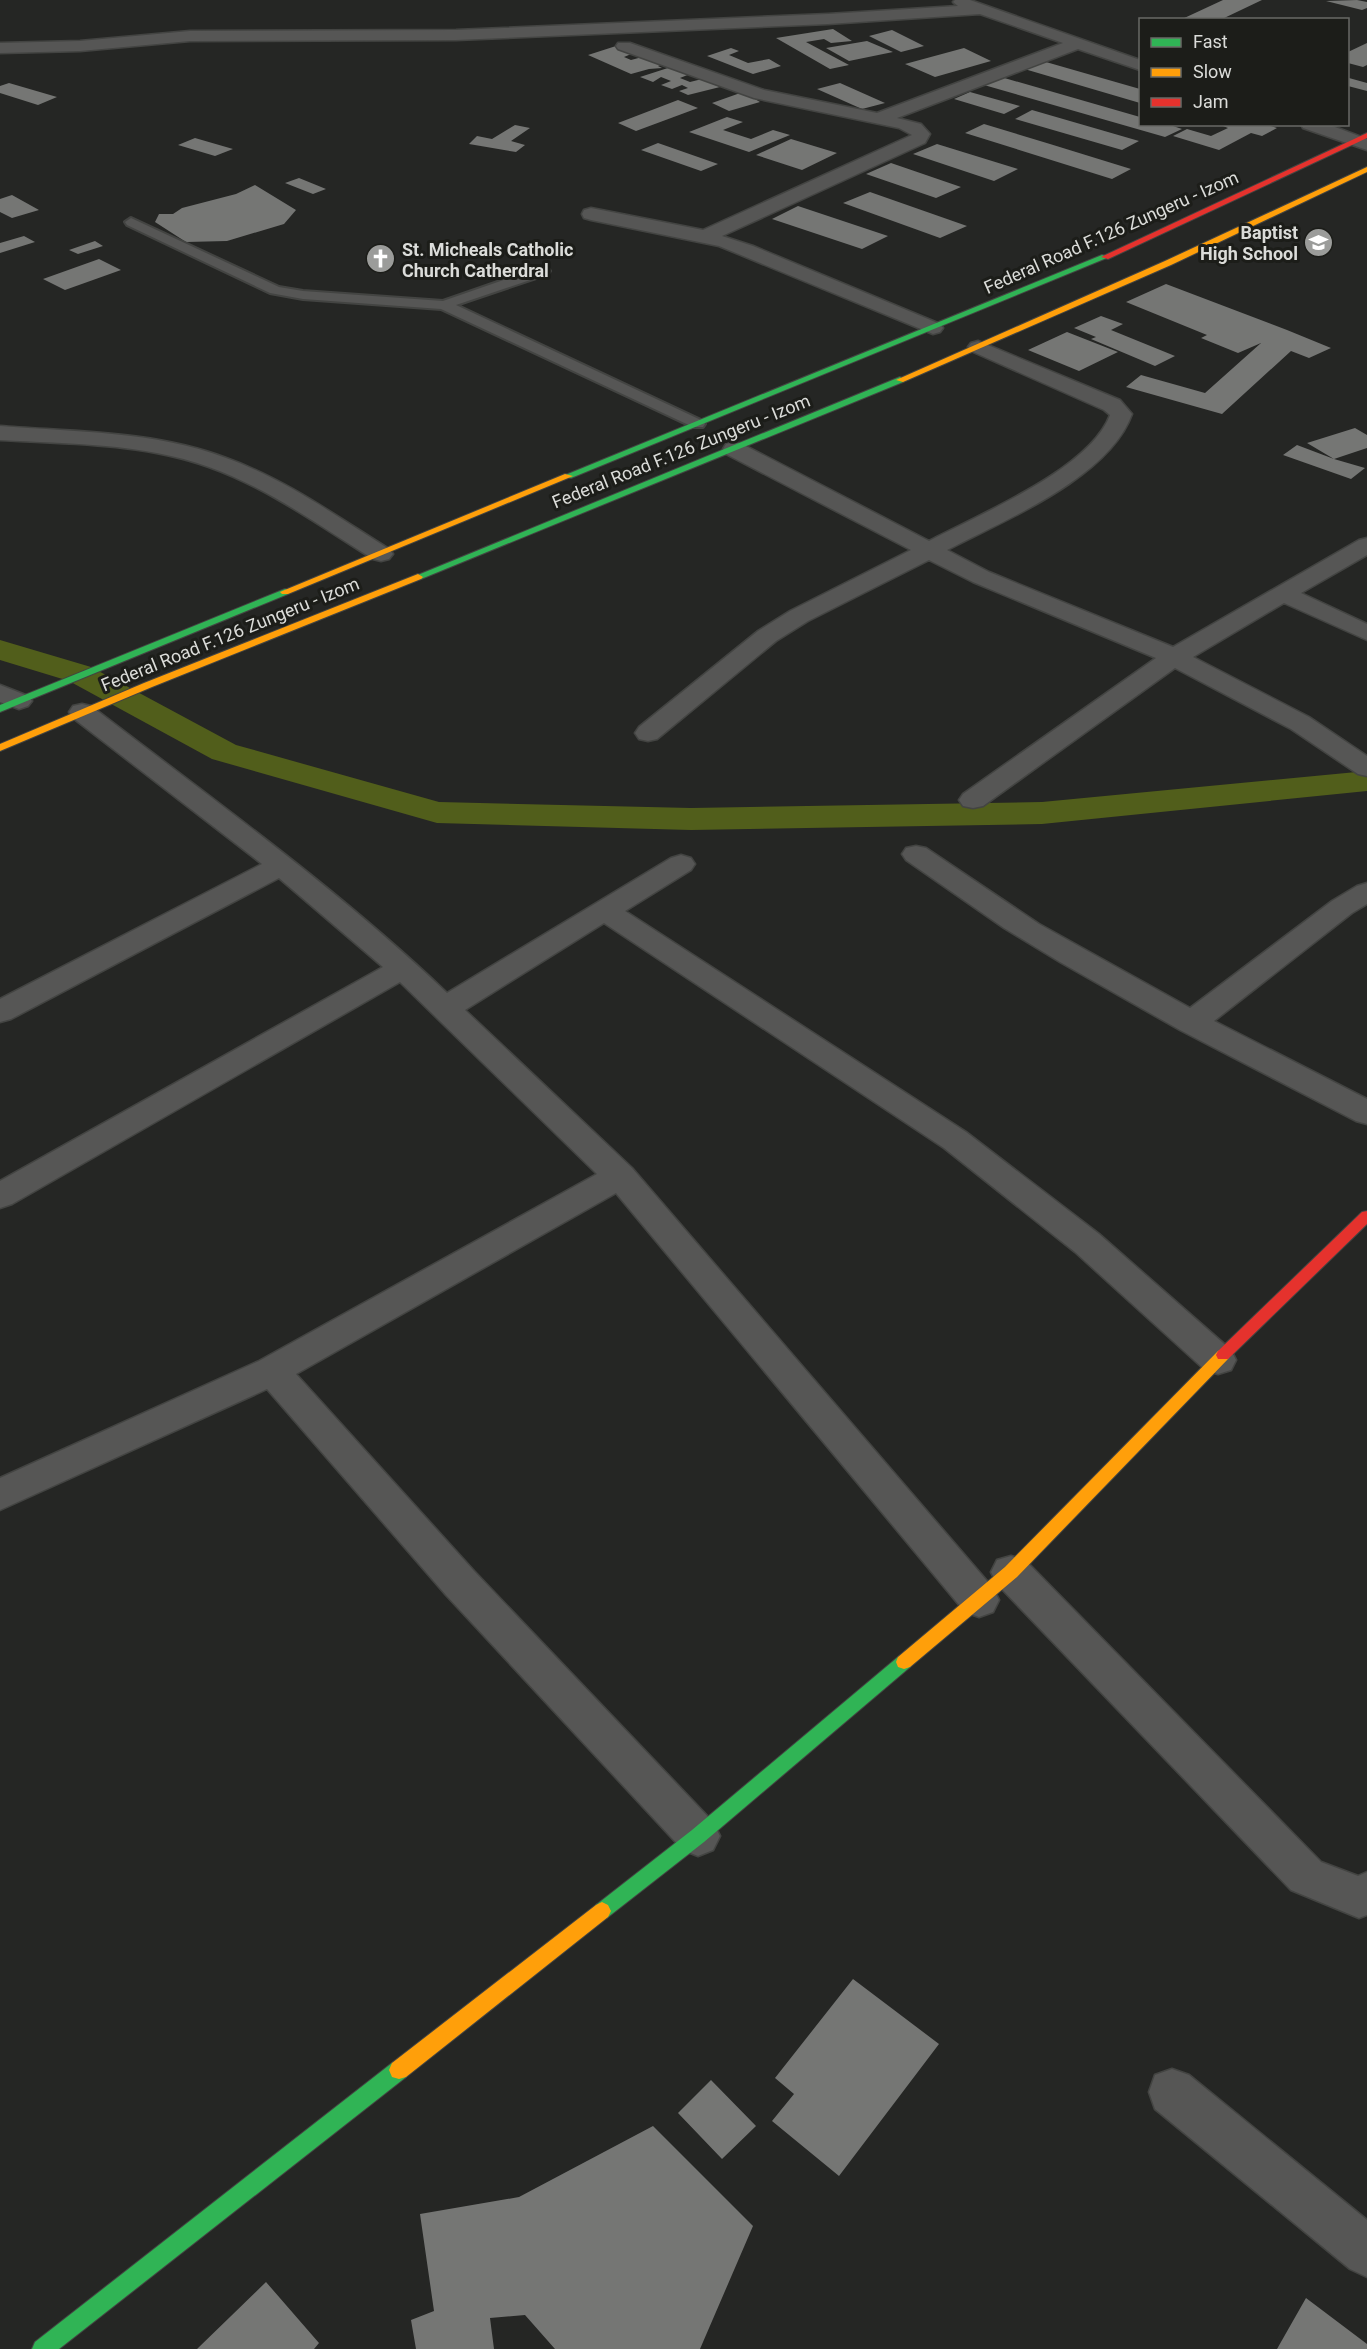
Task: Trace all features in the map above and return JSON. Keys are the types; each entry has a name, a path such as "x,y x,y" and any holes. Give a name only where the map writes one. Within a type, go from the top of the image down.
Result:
{"main road":[{"name":"Federal Road F.126 Zungeru - Izom","path":"13,699 112,662 381,554 485,522 698,424 1139,243 1363,140"},
{"name":"Federal Road F.126 Zungeru - Izom","path":"0,748 148,685 735,449 978,347 1168,263 1367,169"},
{"path":"485,522 514,539"},
{"path":"42,2349 698,1836 1011,1572 1218,1360 1367,1216"}],"street":[{"path":"956,0 1139,65"},
{"path":"0,48 80,46 190,36 467,34 828,19 981,9"},
{"path":"879,119 1079,43"},
{"path":"624,46 760,94 879,119 915,128 921,134 919,139 704,237"},
{"path":"1316,126 1363,140"},
{"path":"591,214 704,237 750,250 763,258 933,328"},
{"path":"648,733 767,636 799,616 1067,477 1086,462 1119,424 1121,414 1112,405 978,347"},
{"path":"0,433 127,442 192,454 254,478 381,554"},
{"path":"735,449 981,578 1174,657 1300,723 1360,763"},
{"path":"973,800 1174,657 1367,545"},
{"path":"1281,593 1367,633"},
{"path":"88,710 281,865 403,968 620,1176 978,1600"},
{"path":"916,854 1027,929 1191,1023 1367,1113"},
{"path":"445,1008 681,864"},
{"path":"0,1012 281,865"},
{"path":"1191,1023 1342,907 1367,892"},
{"path":"604,910 955,1140 1087,1244 1218,1360"},
{"path":"0,1196 403,968"},
{"path":"0,1495 272,1371 620,1176"},
{"path":"272,1371 460,1583 698,1836"},
{"path":"1011,1572 1306,1876 1359,1897 1367,1893"},
{"path":"1172,2091 1367,2252"}],"lane":[{"path":"131,222 275,290 288,293 444,305 698,424"},
{"path":"444,305 543,271"}],"building":[{"path":"1223,0 1262,0 1224,18 1184,18"},
{"path":"1326,1 1367,2 1367,8 1362,10"},
{"path":"833,29 852,41 831,43 824,39 806,42 849,65 830,69 776,38"},
{"path":"892,30 924,46 901,52 869,36"},
{"path":"867,41 893,52 849,61 826,48"},
{"path":"1367,43 1367,65 1363,67 1349,63 1349,52"},
{"path":"616,46 636,52 624,57 631,60 646,56 663,64 658,66 662,68 631,74 588,55"},
{"path":"731,48 739,51 729,55 748,63 769,59 781,66 753,74 707,56"},
{"path":"964,48 991,61 935,77 905,64"},
{"path":"1039,60 1139,89 1139,103 1021,68"},
{"path":"671,67 690,74 680,78 690,82 702,79 720,87 688,95 679,91 688,88 682,85 672,89 661,85 671,81 661,77 653,82 640,77"},
{"path":"1001,77 1139,117 1139,126 1173,126 1182,129 1165,137 984,85"},
{"path":"1349,78 1367,83 1367,91 1349,86"},
{"path":"9,83 57,97 38,105 0,93 0,86"},
{"path":"840,83 885,103 862,109 817,89"},
{"path":"743,92 760,102 729,111 712,103"},
{"path":"970,92 1020,106 1004,114 954,99"},
{"path":"678,100 698,108 636,131 618,123"},
{"path":"1032,110 1139,141 1122,150 1015,119"},
{"path":"727,117 743,122 723,130 751,139 773,130 790,135 749,152 689,132"},
{"path":"984,124 1131,169 1112,179 965,133"},
{"path":"515,125 530,128 511,141 525,145 516,152 469,144 477,136 492,139"},
{"path":"1223,126 1277,128 1262,136 1251,133 1219,150 1173,136 1187,129 1211,136 1228,128"},
{"path":"195,138 233,149 215,156 178,145"},
{"path":"791,139 837,153 802,170 756,155"},
{"path":"658,143 718,164 701,171 641,150"},
{"path":"937,144 1018,169 994,181 913,154"},
{"path":"891,163 961,187 936,198 866,174"},
{"path":"299,178 326,189 313,194 285,183"},
{"path":"255,185 296,210 284,224 227,241 186,242 155,222 159,214 173,214 182,208 236,194"},
{"path":"870,192 967,226 940,238 843,203"},
{"path":"12,195 39,210 12,218 0,212 0,199"},
{"path":"798,206 888,236 862,249 772,219"},
{"path":"24,236 35,242 0,253 0,243"},
{"path":"95,241 103,246 78,254 69,250"},
{"path":"99,259 121,270 65,290 43,279"},
{"path":"1166,284 1331,348 1309,358 1291,351 1222,414 1126,387 1141,375 1205,393 1261,343 1238,353 1201,338 1207,335 1126,302"},
{"path":"1101,316 1123,324 1111,330 1175,356 1155,366 1091,339 1096,337 1074,328"},
{"path":"1067,332 1118,352 1079,371 1028,350"},
{"path":"1355,428 1367,435 1367,448 1334,459 1307,443"},
{"path":"1297,445 1365,468 1351,479 1283,455"},
{"path":"853,1979 939,2044 839,2176 772,2121 794,2094 775,2078"},
{"path":"711,2080 756,2126 722,2159 678,2113"},
{"path":"653,2126 753,2226 700,2349 555,2349 525,2315 490,2318 494,2349 416,2349 411,2320 434,2311 420,2214 519,2197"},
{"path":"266,2282 319,2343 314,2349 197,2349"},
{"path":"1306,2298 1367,2344 1367,2349 1277,2349"}],"waterway":[{"path":"0,650 80,674 224,752 437,812 691,819 1042,813 1367,781"}],"traffic: fast":[{"path":"568,476 1105,257"},
{"path":"418,577 900,380"},
{"path":"0,709 285,592"},
{"path":"602,1911 698,1836 904,1662"},
{"path":"42,2349 399,2070"}],"traffic: slow":[{"path":"900,380 1168,263 1367,169"},
{"path":"285,592 568,476"},
{"path":"0,748 148,685 418,577"},
{"path":"904,1662 1011,1572 1223,1355"},
{"path":"399,2070 602,1911"}],"traffic: jam":[{"path":"1105,257 1367,135"},
{"path":"1223,1355 1367,1216"}],"place":[{"name":"Baptist High School","path":"1319,242"},
{"name":"St. Micheals Catholic Church Catherdral","path":"381,259"}]}
